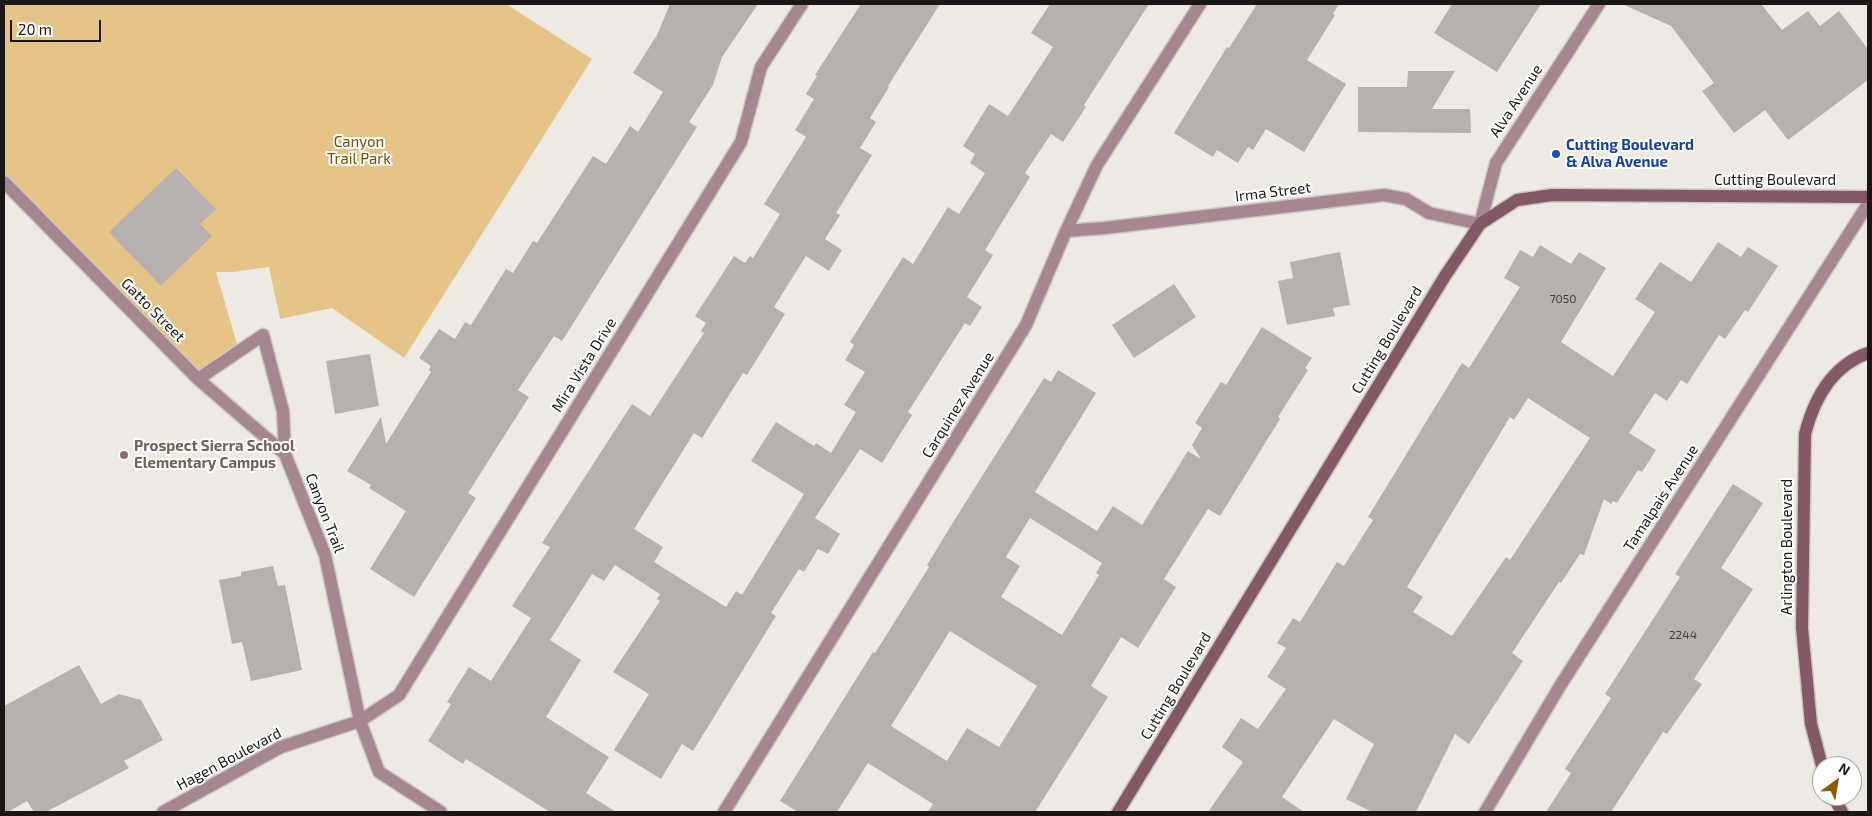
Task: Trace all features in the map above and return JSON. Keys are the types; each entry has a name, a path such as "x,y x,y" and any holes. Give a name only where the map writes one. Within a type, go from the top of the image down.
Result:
{"street":[{"name":"Mira Vista Drive","path":"360,721 399,695 741,142 761,66 802,4"},
{"name":"Carquinez Avenue","path":"724,812 1026,326 1066,231 1097,165 1200,4"},
{"name":"Alva Avenue","path":"1480,224 1496,163 1598,4"},
{"name":"Gatto Street","path":"4,182 198,379 285,454"},
{"name":"Irma Street","path":"1066,231 1384,195 1406,199 1429,213 1480,224"},
{"name":"Cutting Boulevard","path":"1118,812 1440,285 1480,224 1517,200 1552,195 1868,197"},
{"name":"Tamalpais Avenue","path":"1485,812 1560,686 1868,204"},
{"name":"Canyon Trail","path":"198,379 263,335 283,411 285,454 325,555 360,721"},
{"name":"Arlington Boulevard","path":"1819,756 1811,724 1802,628 1805,434 1811,412 1822,390 1839,369 1859,356 1868,353"},
{"name":"Hagen Boulevard","path":"163,812 281,747 360,721"},
{"path":"360,721 379,772 441,812"}],"green space":[{"name":"Canyon Trail Park","path":"4,4 506,4 592,59 404,358 332,308 280,319 269,267 233,272 216,272 239,351 198,379 4,184"}],"building":[{"path":"670,4 758,4 722,57 713,85 689,122 697,127 562,341 554,336 518,390 529,397 468,493 476,498 414,597 370,569 406,511 369,488 371,485 347,471 381,417 386,444 431,372 429,370 431,366 419,358 439,329 455,339 465,322 471,325 506,269 513,273 533,241 537,243 593,156 606,164 630,126 638,132 663,92 633,73 657,35"},
{"path":"861,4 940,4 870,118 876,122 860,148 872,155 836,213 840,215 825,239 842,250 829,271 806,256 774,307 785,314 747,375 743,373 702,438 694,433 634,529 663,547 654,562 726,607 736,591 742,595 804,494 751,461 776,422 814,446 816,443 831,453 856,412 844,405 865,372 845,360 854,345 850,342 903,257 913,264 948,207 959,214 985,173 970,163 975,154 963,146 989,104 1008,116 1053,47 1031,33 1050,4 1149,4 1084,105 1086,107 1063,142 1051,134 1025,173 1030,177 985,250 993,255 967,297 982,307 970,326 965,323 908,412 912,415 882,463 860,449 815,518 840,534 828,554 818,549 804,572 799,569 771,613 776,616 693,751 682,744 661,779 614,750 649,694 613,672 660,601 657,599 660,594 615,565 604,581 592,574 550,640 581,660 546,717 609,757 586,793 616,812 550,812 466,759 463,764 428,741 451,704 447,702 469,667 491,681 531,618 512,606 550,547 542,543 632,404 650,416 704,333 701,331 706,323 695,316 734,256 745,263 750,256 753,258 780,214 764,204 806,137 795,130 814,99 806,94 817,76 815,75"},
{"path":"1257,4 1339,4 1333,14 1335,15 1307,60 1346,84 1304,152 1266,129 1253,150 1248,147 1238,163 1217,150 1213,157 1174,133 1227,47 1229,48"},
{"path":"1452,4 1541,4 1497,72 1434,33"},
{"path":"1622,4 1761,4 1782,30 1808,11 1820,26 1839,11 1868,49 1868,80 1788,140 1765,110 1734,133 1702,91 1714,83 1671,26"},
{"path":"1408,71 1455,71 1432,109 1470,109 1471,133 1358,132 1358,87 1407,87"},
{"path":"176,168 216,209 200,224 212,236 161,286 109,232"},
{"path":"1718,242 1741,257 1748,247 1778,266 1748,312 1745,310 1725,339 1719,335 1687,384 1681,380 1667,401 1655,393 1629,433 1656,450 1642,472 1638,470 1617,503 1613,501 1611,504 1604,499 1584,555 1580,554 1561,583 1559,582 1512,653 1523,661 1469,744 1455,734 1416,812 1372,812 1346,799 1374,744 1334,719 1282,797 1304,812 1208,812 1243,762 1222,747 1241,718 1258,729 1286,689 1267,677 1286,648 1277,643 1293,618 1300,622 1337,562 1344,566 1373,520 1368,517 1462,363 1469,368 1520,287 1504,278 1520,250 1533,257 1540,245 1571,264 1579,252 1606,268 1561,342 1613,376 1655,312 1635,299 1660,262 1691,282","holes":["1528,398 1590,438 1510,560 1506,557 1452,636 1413,612 1423,597 1407,587 1510,417 1514,420"]},
{"path":"1340,252 1350,305 1333,308 1335,316 1287,325 1278,281 1293,278 1290,262"},
{"path":"1174,284 1196,317 1134,358 1112,325"},
{"path":"1262,327 1312,358 1305,368 1308,370 1278,417 1280,419 1220,516 1208,509 1164,579 1176,587 1138,648 1121,637 1091,686 1108,697 1035,812 928,812 933,804 868,763 837,812 798,812 780,801 873,652 875,653 929,567 927,565 1044,378 1051,382 1058,370 1096,393 1035,492 1097,531 1113,506 1142,525 1188,451 1201,459 1192,445 1202,428 1195,423 1221,382 1226,385","holes":["1030,518 1102,563 1096,573 1099,575 1062,635 1001,597 1020,566 1006,557","950,631 1037,686 999,747 967,728 947,761 891,726"]},
{"path":"370,354 379,406 335,414 326,361"},
{"path":"1733,484 1763,503 1721,568 1753,589 1694,679 1702,684 1667,734 1663,732 1611,812 1546,812 1571,773 1565,769 1611,698 1605,694 1680,577 1675,574"},
{"path":"273,566 278,586 285,585 302,670 251,681 242,642 232,644 219,580 241,576 241,572"},
{"path":"79,665 101,704 119,694 141,700 163,740 124,761 129,768 46,812 34,812 27,801 8,812 4,812 4,706"}],"place":[{"name":"Cutting Boulevard & Alva Avenue","path":"1556,154"},
{"name":"Prospect Sierra School Elementary Campus","path":"124,455"}]}
